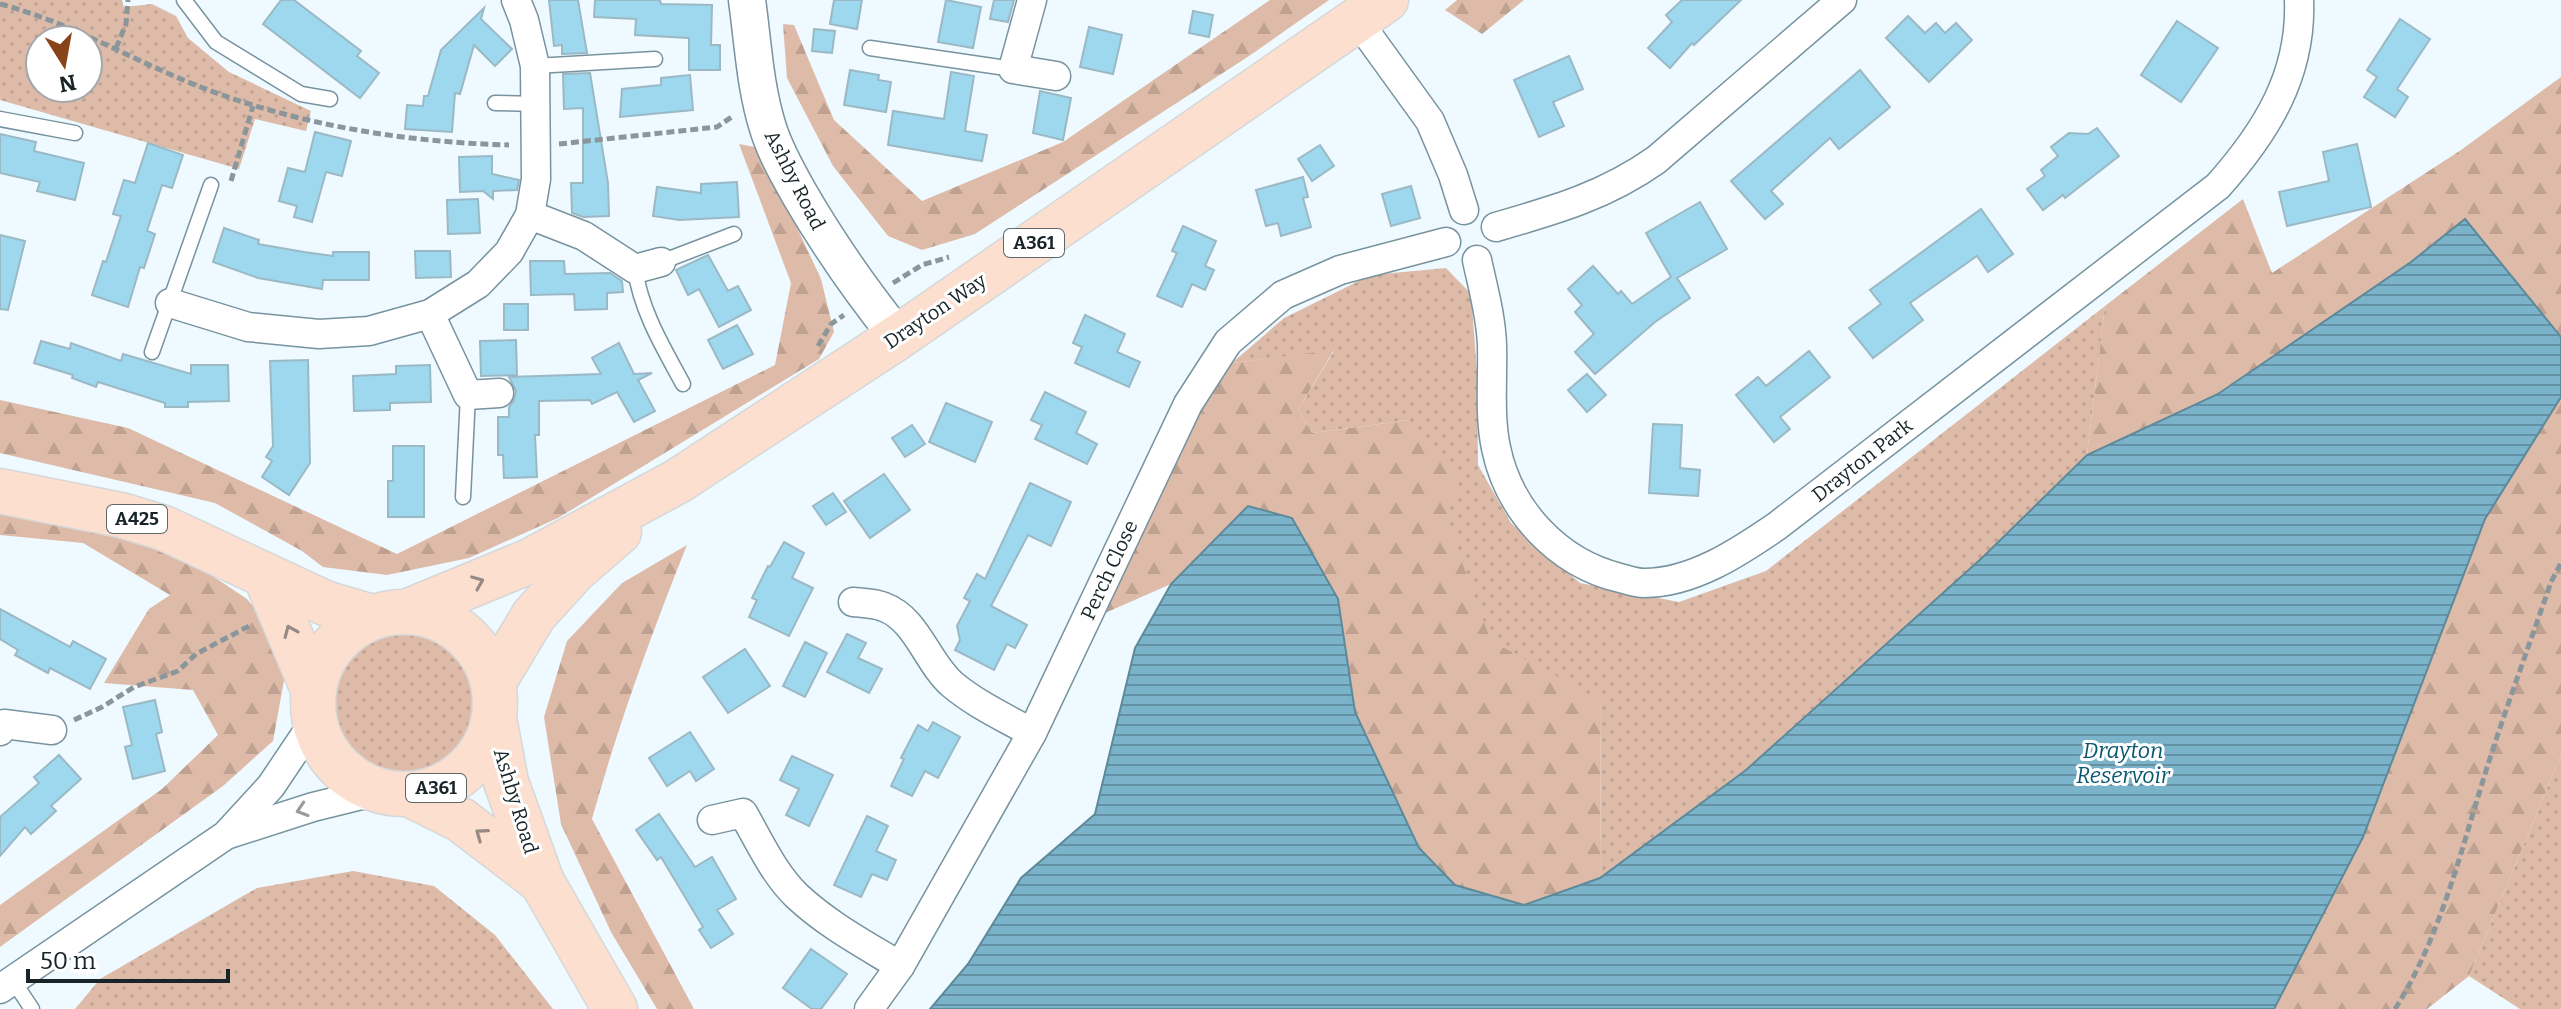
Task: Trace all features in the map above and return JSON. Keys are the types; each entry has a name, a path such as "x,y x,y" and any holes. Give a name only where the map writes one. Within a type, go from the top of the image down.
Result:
{"main road":[{"name":"Drayton Way","path":"389,614 530,561 678,481 898,337 1372,10"},
{"name":"Drayton Way","path":"494,701 534,615 575,570 678,481"},
{"name":"A425","path":"0,491 121,515 164,528 325,603 389,614"},
{"path":"265,575 294,640 313,705"},
{"name":"A361","path":"389,614 435,617 462,632 482,655 494,701 488,738 479,756 459,777 432,790 394,793 348,776 326,752 313,705 324,659 344,633 389,614"},
{"name":"Ashby Road","path":"494,701 506,782 542,882 615,1009"},
{"name":"Ashby Road","path":"394,793 461,820 542,882"}],"street":[{"path":"170,303 248,327 319,334 369,331 430,314 478,284 509,252 530,215 536,179 535,66 516,0"},
{"name":"Ashby Road","path":"747,0 760,97 769,132 822,234 898,337"},
{"path":"1032,0 1013,69 1056,76"},
{"path":"1496,227 1581,201 1623,183 1656,160 1842,0"},
{"name":"Drayton Park","path":"1477,260 1492,341 1493,430 1506,480 1519,507 1539,531 1570,558 1604,574 1643,583 1679,577 1741,550 1777,526 2218,186 2247,154 2274,109 2291,69 2300,30 2299,0"},
{"path":"1372,10 1430,121 1464,210"},
{"path":"1464,210 1478,210 1486,214 1496,227 1494,247 1489,254 1477,260 1463,260 1455,256 1446,242 1447,223 1464,210"},
{"path":"530,215 648,265"},
{"name":"Perch Close","path":"869,1009 900,966 1032,733 1188,404 1228,342 1283,295 1340,270 1446,242"},
{"path":"430,314 468,395 499,393"},
{"path":"853,602 882,606 898,615 952,684 981,705 1032,733"},
{"path":"6,984 226,835 271,786 313,705"},
{"path":"1,725 52,730"},
{"path":"226,835 313,807 394,793"},
{"path":"712,820 743,813 774,866 795,894 834,926 900,966"}],"lane":[{"path":"184,0 216,42 242,60 301,94 330,99"},
{"path":"870,48 1013,69"},
{"path":"535,66 655,59"},
{"path":"495,103 537,104"},
{"path":"0,119 75,133"},
{"path":"152,352 211,185"},
{"path":"683,384 638,290 648,265 734,234"},
{"path":"463,497 468,395"},
{"path":"6,984 32,1009"}],"path":[{"path":"116,48 126,24 128,0"},
{"path":"537,146 717,127 760,97"},
{"path":"230,185 253,106"},
{"path":"814,351 831,324 867,299 922,265 963,253"},
{"path":"2395,1009 2414,979 2442,911 2492,751 2551,582 2561,563"},
{"path":"52,730 102,707 134,687 178,671 196,654 252,625 267,650 294,640"}],"green space":[{"path":"0,0 122,0 124,7 152,4 176,16 188,38 229,72 311,111 306,131 255,119 239,169 0,100"},
{"path":"1270,0 1329,0 1249,56 975,234 922,250 888,236 833,166 787,78 783,24 794,25 834,120 922,201 1063,142"},
{"path":"1457,0 1524,0 1482,34 1445,10"},
{"path":"2561,77 2561,337 2465,220 2411,262 2218,394 2087,455 2105,306 2243,199 2272,273 2461,150"},
{"path":"739,144 760,148 821,279 834,332 819,359 558,518 469,558 387,575 323,567 302,551 215,503 0,453 0,400 128,428 397,554 775,365 791,283"},
{"path":"1446,268 1471,294 1477,372 1478,465 1511,523 1580,583 1679,602 1766,571 2105,306 2087,455 1983,557 1746,769 1600,878 1601,701 1491,642 1409,420 1312,433 1298,410 1334,351 1232,363 1284,318 1371,275"},
{"path":"1334,350 1298,410 1312,433 1409,420 1461,478 1446,519 1491,641 1601,700 1600,878 1524,905 1455,885 1420,848 1355,712 1338,599 1248,506 1171,584 1105,613 1182,435 1232,363"},
{"path":"2561,397 2561,755 2469,976 2427,1009 2274,1009 2363,837 2485,519"},
{"path":"0,514 93,531 178,553 247,599 265,620 287,664 273,741 223,786 0,947 0,905 162,789 218,735 193,690 104,683 149,609 170,595 83,543 0,535"},
{"path":"687,545 636,680 592,819 694,1009 657,1009 611,932 561,824 544,717 567,641 622,583"},
{"path":"404,631 431,637 455,652 470,676 476,703 470,730 455,754 431,769 404,775 377,769 353,754 338,730 332,703 338,676 353,652 377,637"},
{"path":"2561,755 2561,1009 2520,1009 2469,976"},
{"path":"353,871 434,886 495,935 553,1009 75,1009 100,979 257,888"}],"water":[{"name":"Drayton Reservoir","path":"2465,219 2561,337 2561,397 2485,519 2363,837 2274,1009 930,1009 968,964 1021,878 1095,814 1135,648 1171,584 1248,506 1292,518 1338,599 1355,712 1419,848 1455,885 1524,905 1600,878 1746,770 1983,557 2087,455 2218,394 2411,262"}],"building":[{"path":"281,0 294,0 361,51 357,56 379,73 360,98 263,24"},
{"path":"549,0 578,0 587,53 562,54 562,45 554,46"},
{"path":"595,0 660,0 661,4 712,5 711,45 720,45 720,70 689,70 689,38 635,35 636,19 594,17"},
{"path":"834,0 862,0 857,29 830,24"},
{"path":"946,0 981,7 973,48 938,42"},
{"path":"994,0 1014,0 1008,22 990,19"},
{"path":"1682,0 1741,0 1694,45 1692,43 1670,68 1648,48 1672,22 1666,15"},
{"path":"484,8 481,19 512,49 495,66 474,45 460,94 455,93 452,132 405,129 407,105 423,106 441,50"},
{"path":"1193,11 1213,15 1209,37 1189,33"},
{"path":"1908,16 1925,33 1936,23 1945,33 1956,23 1972,40 1929,82 1886,38"},
{"path":"2400,19 2430,39 2397,89 2408,97 2395,117 2364,97 2377,77 2367,70"},
{"path":"2177,21 2218,48 2181,102 2141,75"},
{"path":"1089,27 1122,35 1113,74 1080,67"},
{"path":"814,29 835,31 832,53 812,51"},
{"path":"1569,56 1583,89 1553,102 1564,126 1539,137 1514,80"},
{"path":"850,70 879,75 878,80 891,82 886,112 844,105"},
{"path":"1860,70 1890,107 1839,149 1830,138 1771,191 1783,204 1765,219 1731,181"},
{"path":"951,72 974,76 965,131 987,135 982,161 888,145 893,111 944,119"},
{"path":"590,73 608,183 609,216 583,217 572,213 571,183 583,183 583,108 564,109 563,74"},
{"path":"690,75 693,110 620,117 622,89 661,85 661,78"},
{"path":"1040,91 1071,98 1063,140 1033,133"},
{"path":"2097,128 2119,156 2065,198 2063,195 2043,210 2027,189 2045,176 2041,170 2058,156 2051,147 2069,133 2088,134"},
{"path":"315,132 351,141 342,176 326,172 312,222 294,217 297,206 279,201 288,168 305,172"},
{"path":"0,134 36,142 34,151 84,163 75,200 37,191 40,182 0,173"},
{"path":"148,143 183,155 172,188 162,185 147,231 155,234 144,268 140,267 128,307 92,295 121,216 113,214 124,180 135,183"},
{"path":"2357,144 2371,207 2287,226 2279,192 2329,181 2323,152"},
{"path":"1320,145 1334,166 1312,181 1298,159"},
{"path":"492,156 492,174 519,180 517,190 493,191 493,199 483,191 460,192 459,157"},
{"path":"1303,177 1308,197 1303,198 1311,227 1281,236 1278,223 1266,226 1256,190"},
{"path":"737,182 739,217 679,220 653,216 657,187 701,193 701,184"},
{"path":"1411,186 1420,218 1391,226 1382,194"},
{"path":"478,199 480,233 448,234 447,200"},
{"path":"1700,202 1727,249 1677,278 1690,298 1655,322 1595,374 1575,352 1594,334 1575,312 1582,305 1568,289 1593,266 1618,294 1621,291 1632,304 1671,277 1646,233"},
{"path":"1981,209 2013,254 1988,272 1977,256 1910,303 1923,320 1873,358 1849,328 1881,304 1870,290"},
{"path":"1183,226 1216,241 1205,266 1214,270 1205,290 1192,284 1182,307 1157,296 1177,253 1172,251"},
{"path":"224,228 259,240 258,244 304,252 333,256 333,252 369,252 369,280 323,280 322,289 258,278 213,262"},
{"path":"0,235 25,241 8,310 0,309"},
{"path":"415,251 450,251 451,277 416,278"},
{"path":"708,255 728,291 738,286 751,310 719,327 699,289 688,295 676,270"},
{"path":"530,261 564,261 565,274 610,273 622,281 623,292 607,293 607,309 575,310 574,294 531,295"},
{"path":"504,304 528,304 528,330 504,330"},
{"path":"1085,315 1125,334 1117,352 1140,362 1129,387 1075,363 1082,347 1073,343"},
{"path":"737,325 753,354 723,369 708,340"},
{"path":"516,340 517,375 481,376 480,341"},
{"path":"41,341 70,349 71,343 121,361 123,354 191,374 191,365 228,365 229,401 188,402 188,407 165,407 165,403 98,382 96,387 72,378 73,375 34,363"},
{"path":"619,343 634,374 652,373 638,380 655,411 634,422 617,392 592,404 590,400 539,401 539,435 535,435 537,477 504,478 503,455 498,455 498,417 509,417 509,407 514,400 516,391 509,377 601,374 592,358"},
{"path":"1809,351 1830,377 1780,417 1790,429 1774,442 1736,395 1758,377 1766,386"},
{"path":"308,360 310,463 289,495 262,477 272,461 266,457 273,446 270,361"},
{"path":"430,365 431,402 390,403 390,410 354,411 353,376 396,374 396,366"},
{"path":"1587,374 1606,395 1587,412 1568,390"},
{"path":"1045,392 1086,412 1076,433 1097,444 1087,464 1035,439 1042,425 1031,420"},
{"path":"946,403 992,422 975,462 929,442"},
{"path":"1653,424 1682,425 1680,468 1700,470 1698,496 1649,493"},
{"path":"912,425 925,444 905,457 892,438"},
{"path":"393,446 424,446 424,517 388,517 388,481 393,481"},
{"path":"884,474 910,510 870,538 844,501"},
{"path":"1030,483 1071,502 1051,546 1028,535 991,606 1027,625 1015,648 1007,644 994,670 955,650 960,640 957,626 970,601 964,598 977,574 985,579"},
{"path":"833,493 846,512 826,525 813,506"},
{"path":"784,542 804,553 792,578 813,588 789,636 749,617 757,600 752,598"},
{"path":"0,609 70,647 73,641 106,659 90,689 50,668 48,673 15,655 18,650 0,639"},
{"path":"847,634 866,643 858,658 882,669 869,693 827,672"},
{"path":"805,642 827,653 805,697 783,686"},
{"path":"745,649 770,686 728,713 703,677"},
{"path":"155,700 162,732 156,734 165,771 133,779 125,747 132,745 123,707"},
{"path":"933,722 960,737 938,778 925,771 912,796 891,786 918,725 928,731"},
{"path":"690,732 714,769 696,781 690,771 667,786 649,758"},
{"path":"59,755 81,779 51,806 56,811 31,834 25,827 0,856 0,817 39,783 34,777"},
{"path":"792,756 833,775 809,826 786,815 799,789 780,780"},
{"path":"659,814 695,867 712,857 736,899 717,910 733,934 711,948 699,930 703,927 661,857 657,860 636,830"},
{"path":"867,816 888,826 876,851 896,860 887,880 872,874 861,897 834,885"},
{"path":"811,949 847,974 821,1009 812,1009 783,988"}]}
